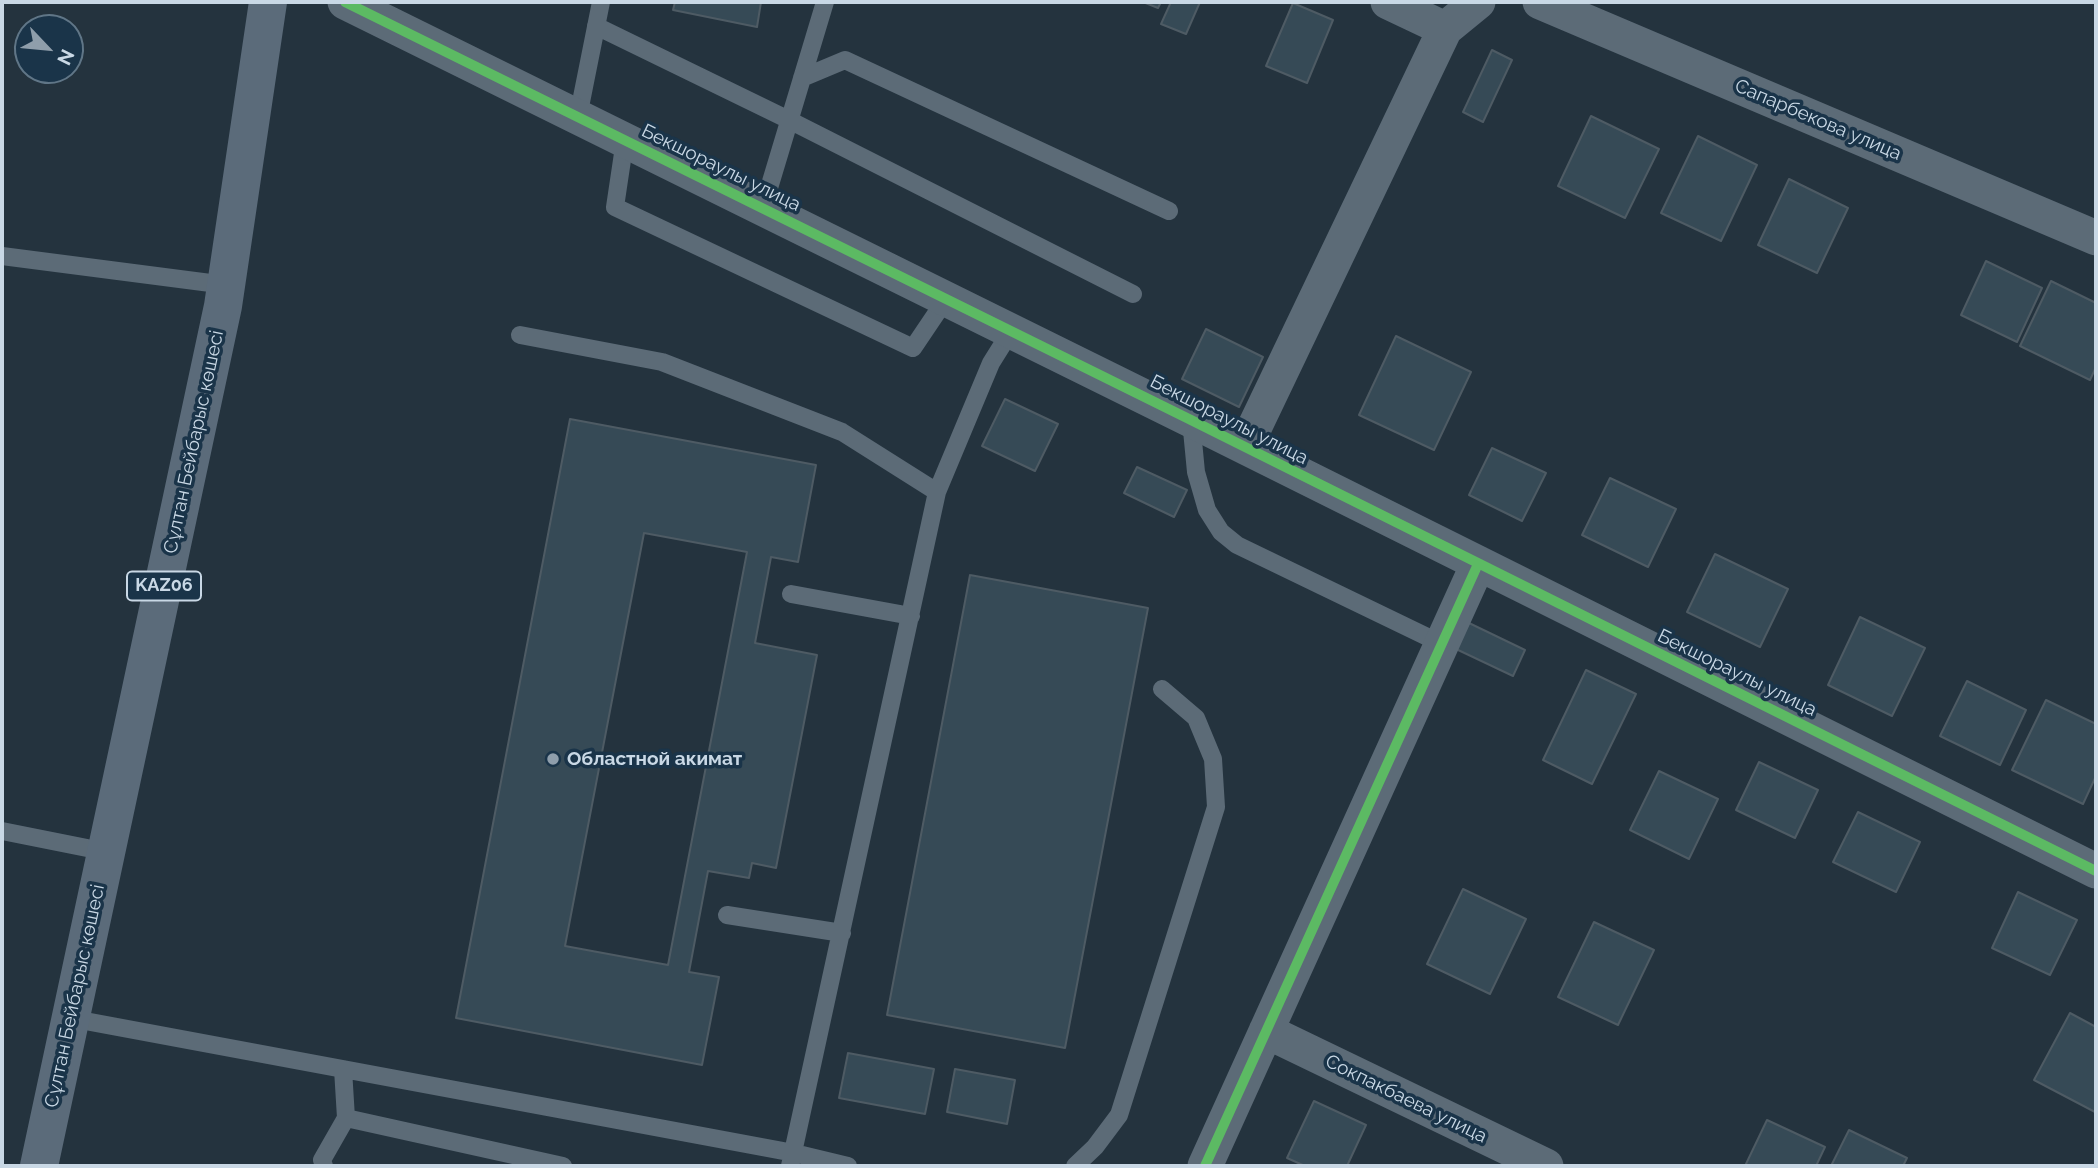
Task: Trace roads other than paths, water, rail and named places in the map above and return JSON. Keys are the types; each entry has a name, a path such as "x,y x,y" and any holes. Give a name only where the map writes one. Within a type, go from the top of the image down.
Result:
{"main road":[{"name":"Сұлтан Бейбарыс көшесі","path":"39,1166 226,285 268,2"}],"street":[{"name":"Бекшораулы улица","path":"345,2 1191,419 2096,871"},
{"path":"1388,2 1445,29"},
{"path":"1245,447 1445,29 1478,2"},
{"name":"Сапарбекова улица","path":"1540,2 2096,238"},
{"path":"1205,1166 1478,564"},
{"name":"Сокпакбаева улица","path":"1266,1031 1505,1157 1546,1166"}],"lane":[{"path":"578,117 601,2"},
{"path":"762,208 825,2"},
{"path":"596,26 1133,294"},
{"path":"802,78 845,60 1169,211"},
{"path":"625,140 615,207 913,348 946,299"},
{"path":"2,256 226,285"},
{"path":"792,1159 937,492 991,363 1012,331"},
{"path":"520,335 662,362 842,432 937,492"},
{"path":"1191,419 1196,472 1208,510 1221,532 1237,545 1442,644"},
{"path":"790,594 911,616"},
{"path":"1075,1166 1095,1147 1119,1115 1216,807 1213,759 1196,718 1163,689"},
{"path":"2,831 107,852"},
{"path":"727,915 842,933"},
{"path":"69,1018 343,1069 792,1159 848,1166"},
{"path":"324,1166 322,1160 346,1118 343,1069"},
{"path":"346,1118 563,1166"}],"place":[{"name":"Областной акимат","path":"553,759"}]}
